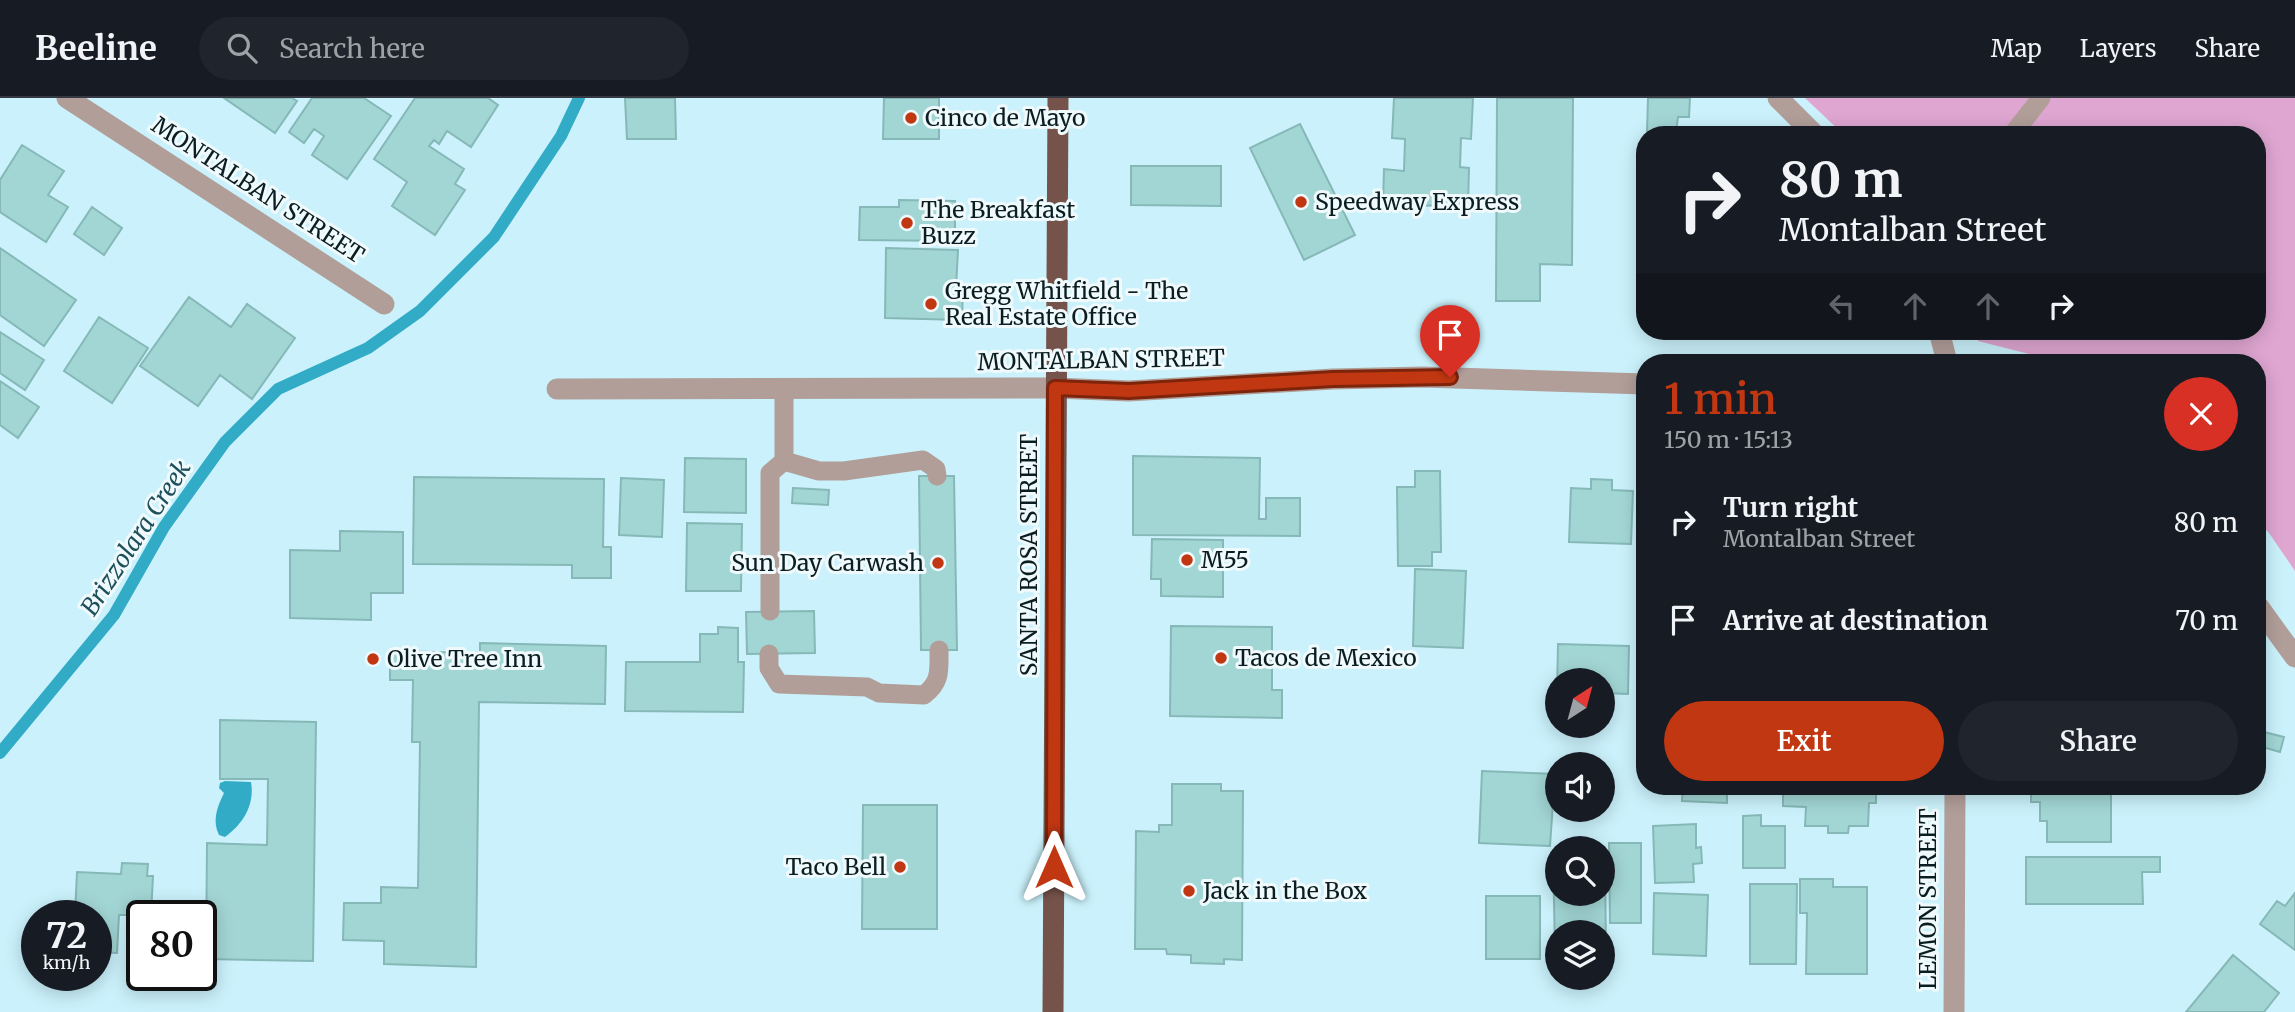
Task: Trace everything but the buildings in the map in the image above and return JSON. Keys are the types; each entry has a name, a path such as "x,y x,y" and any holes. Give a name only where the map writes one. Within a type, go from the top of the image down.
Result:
{"highway":[{"name":"SANTA ROSA STREET","path":"1053,1012 1058,98"}],"street":[{"name":"MONTALBAN STREET","path":"67,98 384,304"},
{"path":"1778,98 1806,126"},
{"name":"MONTALBAN STREET","path":"557,388 1055,388 1129,391 1333,379 1423,377 1636,384"},
{"path":"2266,617 2295,657"},
{"name":"LEMON STREET","path":"1954,1012 1955,795"}],"lane":[{"path":"2019,126 2041,98"},
{"path":"770,611 770,473 784,461 784,390"},
{"path":"784,461 819,471 844,471 922,460 936,469 937,476"},
{"path":"769,654 769,668 779,684 867,687 879,693 924,695 935,686 939,671 939,650"}],"shaded area":[{"path":"1805,98 2295,98 2295,571 2266,530 2266,354 2029,354 1978,340 2266,340 2266,126 1835,126"}],"water":[{"path":"251,782 252,790 246,813 225,837 219,835 216,819 224,793 219,788 220,783"}],"waterway":[{"name":"Brizzolara Creek","path":"0,753 114,615 164,527 225,442 278,389 368,348 420,311 494,237 561,136 579,98"}],"place":[{"name":"Cinco de Mayo","path":"911,118"},
{"name":"Speedway Express","path":"1301,202"},
{"name":"The Breakfast Buzz","path":"907,223"},
{"name":"Gregg Whitfield - The Real Estate Office","path":"931,304"},
{"name":"M55","path":"1187,560"},
{"name":"Sun Day Carwash","path":"938,563"},
{"name":"Tacos de Mexico","path":"1221,658"},
{"name":"Olive Tree Inn","path":"373,659"},
{"name":"Taco Bell","path":"900,867"},
{"name":"Jack in the Box","path":"1189,891"}],"route":[{"path":"1054,867 1055,388 1129,391 1333,379 1450,377"}]}
